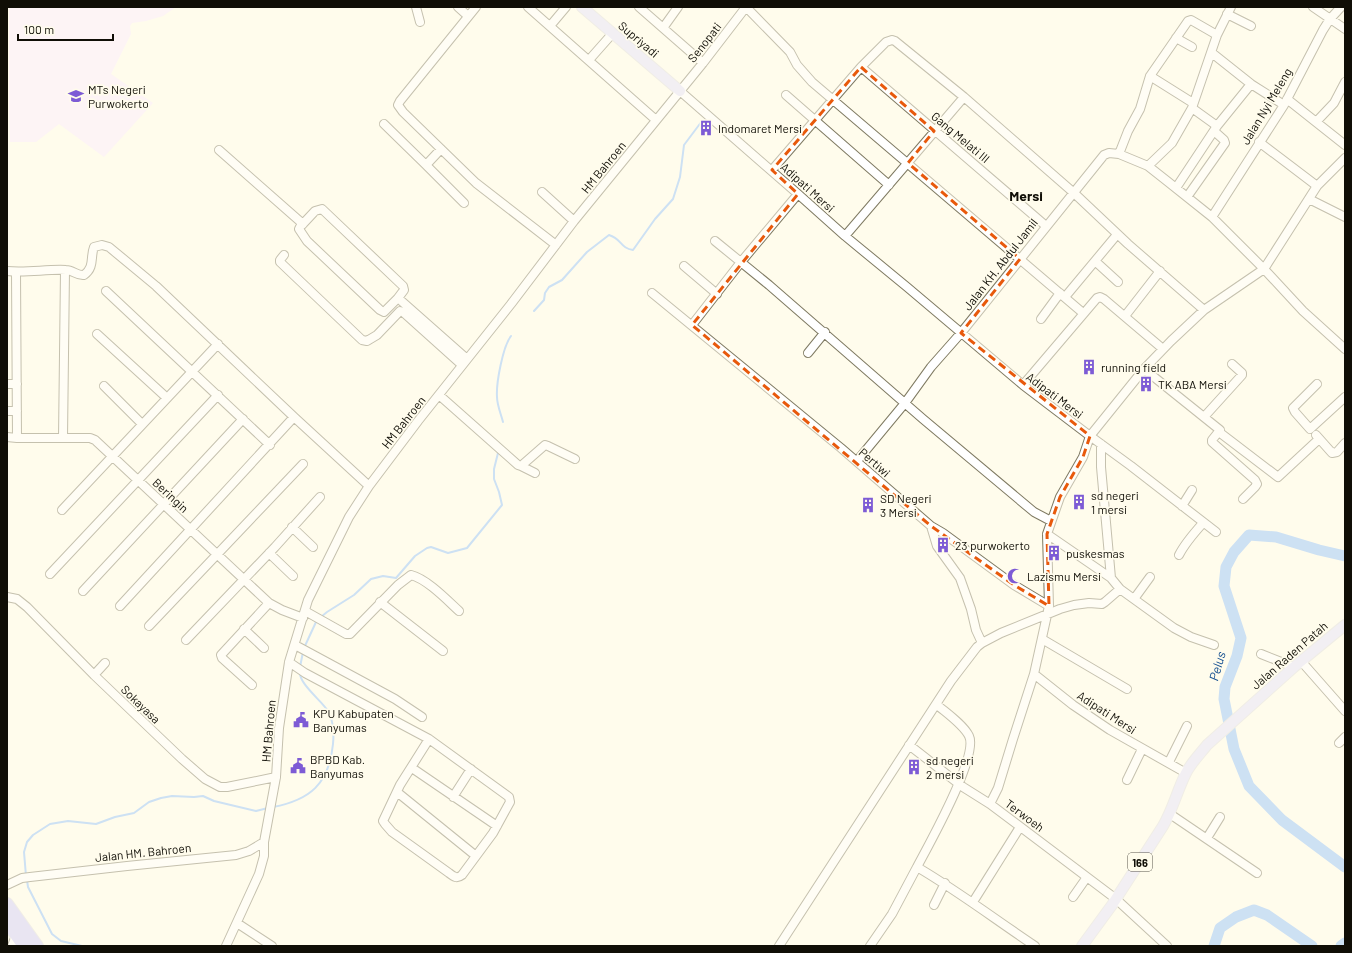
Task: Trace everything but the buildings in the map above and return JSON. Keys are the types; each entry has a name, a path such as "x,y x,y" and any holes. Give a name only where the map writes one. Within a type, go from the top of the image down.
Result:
{"highway":[{"path":"7,904 37,946"},
{"path":"7,922 14,940 24,946"}],"main road":[{"name":"Supriyadi","path":"582,7 612,34 680,90"},
{"name":"Jalan Raden Patah","path":"1186,773 1207,745 1298,664 1345,625"},
{"name":"166","path":"1082,946 1116,899 1170,814 1186,773"}],"street":[{"path":"416,7 420,22"},
{"path":"458,7 468,16"},
{"path":"476,7 398,105 403,112 476,183 556,245"},
{"path":"528,7 656,120"},
{"path":"550,26 566,7"},
{"path":"640,7 703,64"},
{"path":"663,28 678,7"},
{"path":"746,7 790,52 800,69 832,99 1083,313"},
{"name":"Senopati","path":"680,90 703,64 746,7"},
{"path":"1314,7 1345,29"},
{"name":"Jalan Nyi Meleng","path":"1212,217 1285,102 1317,39 1330,19 1341,7"},
{"path":"1148,166 1172,143 1193,105 1217,35 1229,11 1251,26"},
{"path":"1217,35 1190,20 1150,76 1140,109 1128,131 1119,154 1148,166 1212,217 1303,311 1345,349"},
{"path":"589,60 612,34"},
{"path":"1176,38 1192,48"},
{"path":"772,170 861,67 886,42 892,40 964,97 1074,193 1128,244 1201,307"},
{"path":"1212,53 1251,84 1285,102 1316,122 1345,145"},
{"name":"Gang Melati III","path":"861,67 1046,226"},
{"path":"1150,76 1193,105 1216,128 1224,140 1225,144 1187,197"},
{"path":"1316,122 1334,103 1345,82"},
{"path":"1176,188 1216,128 1251,84"},
{"name":"HM Bahroen","path":"264,842 276,777 279,728 292,664 312,592 349,517 369,486 464,362 511,304 574,221 680,90"},
{"name":"Adipati Mersi","path":"680,90 845,236 1023,385 1216,532"},
{"path":"786,95 889,185"},
{"path":"845,236 964,97"},
{"path":"384,124 464,203"},
{"path":"1259,142 1314,184"},
{"path":"426,165 441,149"},
{"path":"219,150 303,224"},
{"name":"Jalan KH. Abdul Jamil","path":"857,461 905,403 931,367 961,333 1104,155 1108,153 1119,154"},
{"path":"1034,674 1048,615 1046,604 1046,519 1083,457 1088,435 1144,369 1160,347 1201,307 1261,266 1309,199 1314,184 1345,158"},
{"path":"542,192 574,221"},
{"path":"692,326 741,262 798,194"},
{"path":"1309,199 1345,217"},
{"path":"322,209 403,286 404,290 398,298 384,312 380,310 307,241 299,229 315,211 322,209"},
{"path":"1041,319 1095,261 1115,237"},
{"path":"715,241 825,332 923,419 1046,519"},
{"path":"7,271 68,270 84,275 90,269 92,264 94,247 102,245 109,248 156,286 369,486"},
{"path":"284,255 280,262 362,340 367,342 377,335 400,311 464,362"},
{"path":"1095,261 1118,282"},
{"path":"684,266 717,294"},
{"path":"63,438 65,270"},
{"path":"1125,316 1160,271"},
{"path":"16,272 17,438"},
{"path":"106,291 243,418 270,445"},
{"name":"Pertiwi","path":"652,292 857,461 931,526 943,533 1014,585 1046,604"},
{"path":"1023,385 1083,313 1097,298 1100,297 1125,316 1160,347"},
{"path":"398,298 464,362"},
{"path":"808,353 825,332"},
{"path":"97,334 167,398"},
{"path":"62,510 218,344"},
{"path":"1204,417 1242,375 1242,373 1232,364"},
{"path":"1144,369 1219,429 1220,432 1278,477 1319,439"},
{"path":"7,384 17,384"},
{"path":"1317,384 1293,408 1332,453 1337,452 1345,443"},
{"path":"104,386 142,424"},
{"path":"50,574 218,395"},
{"path":"439,395 513,462 535,473"},
{"path":"1310,429 1345,397"},
{"path":"7,411 17,411"},
{"path":"120,606 270,445 294,417"},
{"path":"83,591 243,418"},
{"path":"1220,432 1212,439 1212,442 1255,480 1257,484 1243,499"},
{"name":"Beringin","path":"7,437 93,438 269,603 282,610 306,615 346,634 350,634 380,602"},
{"path":"1101,444 1101,467 1111,578"},
{"path":"520,466 544,445 575,459"},
{"path":"150,626 303,464"},
{"path":"1182,506 1192,490"},
{"path":"186,640 244,580 320,497"},
{"path":"1179,555 1194,533 1204,523"},
{"path":"931,526 937,546 960,578 971,609 974,626 982,643"},
{"path":"292,527 313,547"},
{"path":"1047,534 1111,578 1120,589 1174,628 1191,637 1214,645"},
{"path":"269,553 293,576"},
{"path":"443,651 380,602 411,575 416,576 425,582 459,611"},
{"path":"1134,599 1150,577"},
{"path":"779,946 951,681 977,647 982,643 1022,624 1074,605 1089,603 1102,604 1120,589"},
{"name":"Sokayasa","path":"7,597 17,599 22,603 94,675 205,779 220,787 227,787 276,777"},
{"path":"252,685 221,656 269,603"},
{"path":"244,629 264,648"},
{"path":"1042,639 1127,689"},
{"path":"297,647 395,699 422,716"},
{"path":"1262,654 1298,664 1345,711"},
{"path":"94,675 105,663"},
{"path":"292,664 305,673 429,739 509,797 510,802 497,826 462,876 459,878 454,877 392,832 383,821 397,792 429,739"},
{"name":"Adipati Mersi","path":"1034,674 1072,705 1110,730 1142,749 1169,762 1186,773"},
{"name":"Terwoeh","path":"1034,674 998,788 990,804 1116,899 1167,946"},
{"path":"870,946 892,914 961,785 967,761 970,739 963,728 936,704"},
{"path":"1169,762 1187,726"},
{"path":"909,745 961,785 990,804"},
{"path":"1127,780 1142,749"},
{"path":"412,768 497,826"},
{"path":"454,797 471,769"},
{"path":"397,792 476,856"},
{"path":"1170,814 1257,873"},
{"path":"1206,838 1220,817"},
{"path":"973,902 1020,827"},
{"path":"226,946 260,874 264,856 264,842"},
{"name":"Jalan HM. Bahroen","path":"7,885 26,878 236,855 249,851 264,842"},
{"path":"917,867 945,883 973,902 992,918 1035,946"},
{"path":"1073,897 1087,877"},
{"path":"934,905 945,883"},
{"path":"237,923 272,946"}],"highlighted area":[{"path":"861,67 934,131 908,163 1020,259 961,333 1090,436 1083,457 1060,497 1047,534 1049,606 1014,585 931,526 692,325 798,194 772,170"}],"shaded area":[{"name":"MTs Negeri Purwokerto","path":"9,7 176,7 163,16 132,23 130,26 131,34 111,74 153,103 104,157 59,124 36,142 10,142"}],"waterway":[{"path":"534,311 544,300 545,293 549,287 562,280 587,252 609,235 629,249 633,250 655,219 673,199 680,177 684,145 702,121"},
{"path":"503,422 498,406 497,391 505,348 511,336"},
{"path":"321,617 354,595 371,579 383,576 396,578 415,556 427,548 431,547 448,553 467,548 502,505 494,479 494,469 498,453"},
{"name":"Pelus","path":"1345,556 1276,537 1249,535 1234,552 1226,567 1224,586 1241,638 1237,656 1225,687 1224,699 1234,749 1249,786 1282,820 1345,867"},
{"path":"304,648 318,620"},
{"path":"300,667 303,652"},
{"path":"273,807 286,804 307,795 322,780 331,758 333,744 333,727 331,719 325,707 303,682 300,672"},
{"path":"26,876 24,852 27,842 33,835 50,824 68,821 96,824 115,817 134,813 149,802 172,796 203,796 214,801 256,811 268,808"},
{"path":"27,880 28,887 52,934 61,941 82,946"},
{"name":"Pelus","path":"1214,946 1220,928 1236,917 1254,910 1267,915 1312,946"},
{"name":"Pelus","path":"1341,946 1345,943"}],"place":[{"name":"MTs Negeri Purwokerto","path":"76,96"},
{"name":"Indomaret Mersi","path":"706,128"},
{"name":"running field","path":"1089,367"},
{"name":"TK ABA Mersi","path":"1146,384"},
{"name":"sd negeri 1 mersi","path":"1079,502"},
{"name":"SD Negeri 3 Mersi","path":"868,505"},
{"name":"23 purwokerto","path":"943,545"},
{"name":"puskesmas","path":"1054,553"},
{"name":"Lazismu Mersi","path":"1015,576"},
{"name":"KPU Kabupaten Banyumas","path":"301,720"},
{"name":"BPBD Kab. Banyumas","path":"298,766"},
{"name":"sd negeri 2 mersi","path":"914,767"}],"district":[{"name":"Mersi","path":"1026,195"}]}
